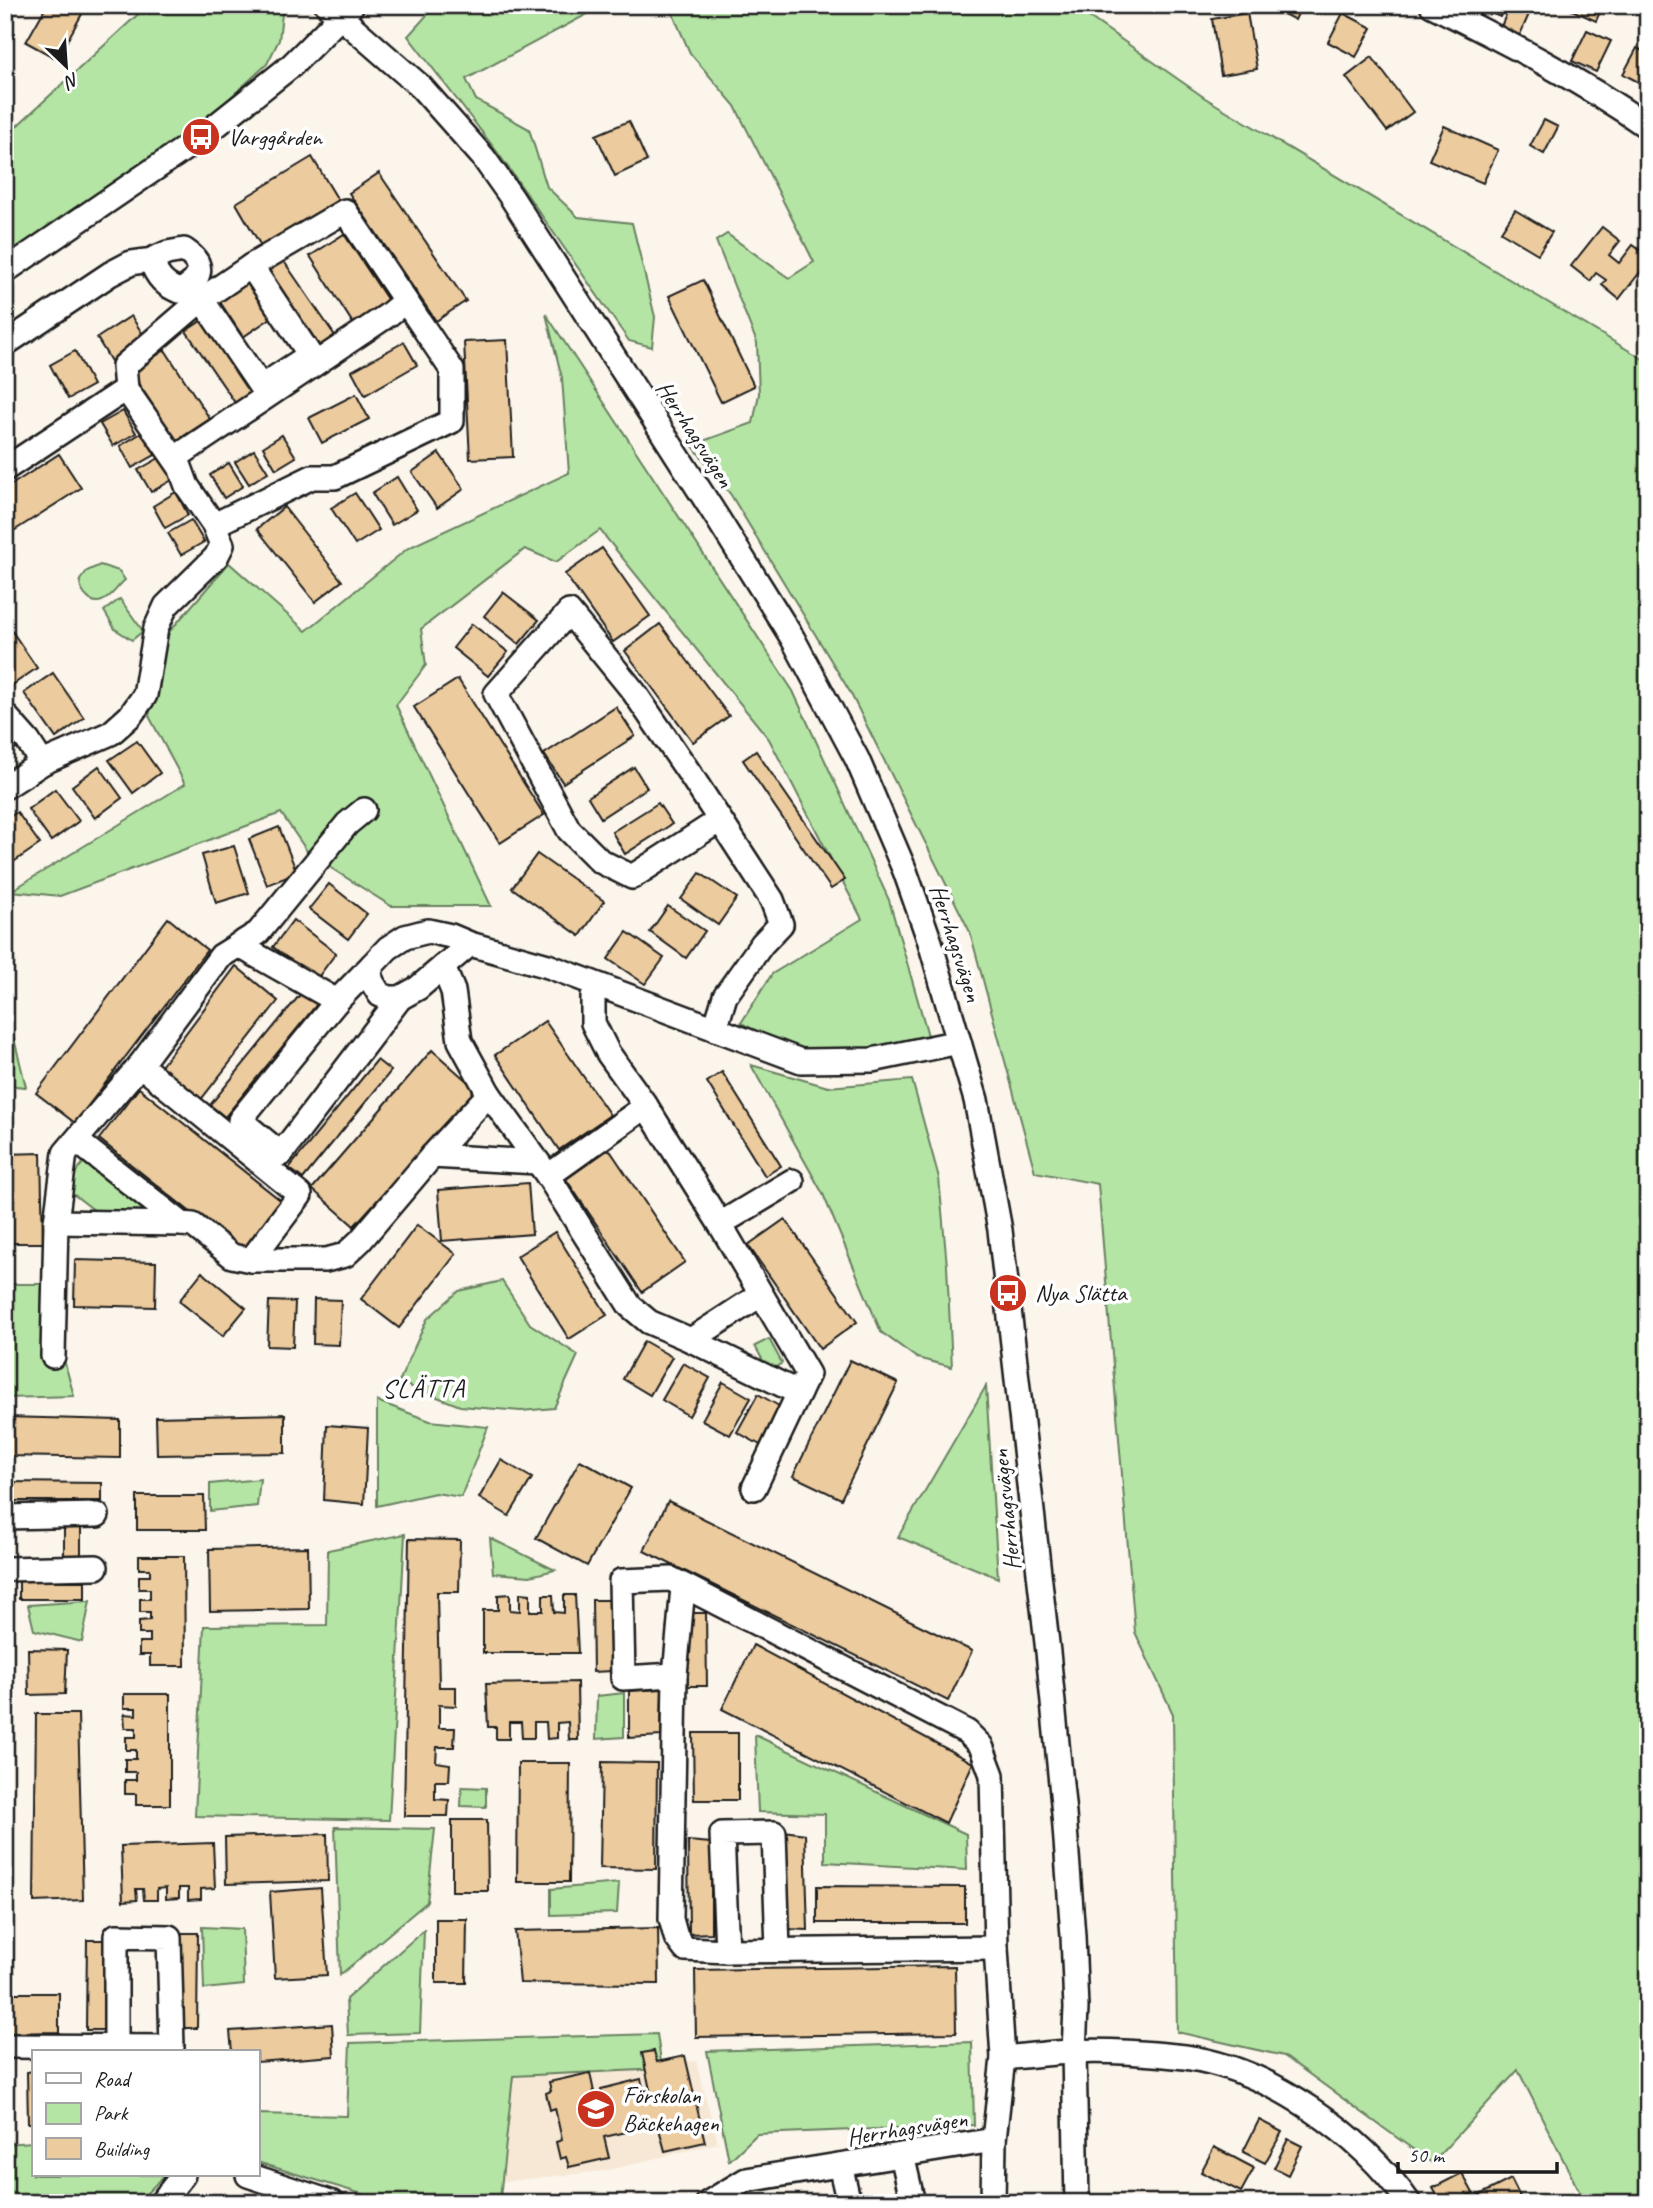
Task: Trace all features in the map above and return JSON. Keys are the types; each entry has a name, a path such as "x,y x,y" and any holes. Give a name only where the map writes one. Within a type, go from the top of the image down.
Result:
{"street":[{"path":"1432,5 1524,50 1648,127"},
{"path":"5,271 203,136 274,80 340,9"},
{"name":"Herrhagsvägen","path":"340,9 421,87 483,157 711,507 793,639 857,759 905,871 930,942 976,1101 988,1158 1007,1281 1065,1814 1076,2008 1074,2051 1077,2203"},
{"path":"5,787 42,763 111,733 130,716 145,695 156,628 166,606 216,557 222,545 214,525 187,485 175,458 126,388 124,366 197,292 251,266 345,211 452,370 452,421 335,477 312,477 214,525"},
{"path":"5,344 110,274 131,263 184,250 194,256 199,267 197,292 261,387 310,355 251,266"},
{"path":"159,256 159,279 168,287 197,292"},
{"path":"175,458 405,301"},
{"path":"5,469 126,388"},
{"path":"715,1029 725,996 762,944 781,924 772,900 720,820 634,692 569,612 496,694 569,830 600,861 632,877 720,820"},
{"path":"5,715 28,741 42,763"},
{"path":"53,1356 56,1222 65,1153 140,1065 221,956 258,933 347,824 364,810"},
{"path":"470,944 418,988 400,998 281,1154 240,1120 337,1000 387,948 405,937 429,931 548,966 802,1061 872,1060 959,1042"},
{"path":"238,945 337,1000"},
{"path":"372,965 370,974 380,995 400,998"},
{"path":"443,967 453,991 460,1041 489,1094 543,1169 630,1306 649,1322 799,1393"},
{"path":"599,987 593,997 593,1023 608,1053 646,1106 720,1224 808,1374 754,1488"},
{"path":"140,1065 300,1195 251,1259"},
{"path":"56,1222 192,1225 232,1256 251,1259 326,1259 345,1255 489,1094"},
{"path":"432,1156 543,1169 646,1106"},
{"path":"77,1141 183,1224"},
{"path":"720,1224 792,1181"},
{"path":"691,1340 760,1295"},
{"path":"5,1517 97,1515"},
{"path":"5,1569 96,1567"},
{"path":"675,1675 623,1678 621,1581 677,1583 671,1919 676,1937 685,1949 727,1951 996,1948"},
{"name":"Herrhagsvägen","path":"677,1583 967,1732 981,1745 992,1775 996,1948 1003,2058 994,2140 746,2180 708,2203"},
{"path":"727,1951 722,1834 774,1833 778,1950"},
{"path":"5,2046 172,2047 169,1937 116,1936 116,2046"},
{"path":"1003,2058 1074,2051 1186,2057 1212,2063 1272,2086 1318,2113 1362,2149 1409,2203"},
{"path":"993,2203 994,2140"},
{"path":"902,2155 913,2203"},
{"path":"840,2165 849,2203"},
{"path":"161,2203 182,2176"},
{"path":"251,2176 333,2203"}],"shaded area":[{"name":"Förskolan Bäckehagen","path":"696,2061 718,2143 604,2171 478,2184 486,2076"}],"green space":[{"path":"148,5 283,5 279,40 267,64 206,120 5,258 5,137"},
{"path":"436,5 662,5 591,12 466,79 476,100 529,129 547,187 578,217 632,223 655,317 652,347 629,341 498,153 408,36"},
{"path":"669,5 1072,5 1205,98 1648,362 1648,2203 1585,2203 1518,2070 1432,2163 1284,2056 1177,2032 1173,1714 1135,1632 1098,1184 1035,1172 970,932 850,692 731,495 692,445 753,423 759,394 757,343 716,241 727,234 789,278 814,262 735,106 690,53"},
{"path":"546,314 793,691 889,900 929,1039 842,1057 789,1048 741,1023 772,974 862,919 769,739 600,530 556,562 525,549 421,629 426,665 396,705 491,906 391,906 309,854 281,813 60,896 11,891 185,784 149,716 169,632 229,563 306,631 408,548 569,473 562,378"},
{"path":"100,565 119,571 125,580 107,598 97,602 85,595 80,580 87,571"},
{"path":"120,599 143,631 132,640 115,629 104,611"},
{"path":"5,1002 26,1087 5,1085"},
{"path":"751,1065 828,1087 912,1080 939,1178 952,1367 917,1358 881,1332 823,1194"},
{"path":"87,1158 162,1217 103,1217 64,1187"},
{"path":"502,1281 530,1324 578,1355 554,1408 521,1411 460,1406 399,1382 427,1319 459,1291"},
{"path":"5,1284 43,1284 74,1396 5,1398"},
{"path":"769,1339 782,1363 769,1372 755,1346"},
{"path":"986,1386 998,1578 898,1537"},
{"path":"377,1401 430,1421 488,1427 461,1497 435,1493 377,1506"},
{"path":"260,1479 257,1506 210,1511 210,1484"},
{"path":"405,1534 389,1820 195,1816 204,1626 327,1625 328,1550"},
{"path":"490,1538 555,1570 530,1576 493,1573"},
{"path":"90,1601 82,1642 34,1630 28,1605"},
{"path":"624,1693 624,1737 596,1739 597,1696"},
{"path":"755,1735 966,1834 967,1870 825,1862 825,1814 758,1812"},
{"path":"462,1787 486,1788 486,1807 461,1806"},
{"path":"335,1827 435,1829 427,1902 340,1975"},
{"path":"619,1883 617,1913 551,1915 551,1889"},
{"path":"202,1927 242,1929 244,1985 204,1989"},
{"path":"424,1930 420,2033 348,2035 346,1999"},
{"path":"657,2034 662,2069 513,2076 500,2198 378,2199 259,2163 259,2114 347,2116 350,2043"},
{"path":"972,2042 974,2125 757,2134 729,2161 707,2051"},
{"path":"32,2142 32,2176 164,2176 137,2203 5,2203 5,2144"}],"building":[{"path":"47,5 87,5 57,59 26,42"},
{"path":"1134,5 1150,5 1145,13"},
{"path":"1266,5 1302,5 1295,20"},
{"path":"1468,5 1505,5 1500,17"},
{"path":"1510,5 1533,5 1519,37 1500,29"},
{"path":"1561,5 1603,5 1596,21"},
{"path":"1247,13 1257,69 1221,75 1212,19"},
{"path":"1343,13 1372,28 1356,57 1328,42"},
{"path":"1587,30 1611,41 1596,72 1572,61"},
{"path":"1637,48 1648,54 1648,87 1623,74"},
{"path":"1372,57 1413,112 1387,131 1346,77"},
{"path":"1544,120 1558,127 1544,154 1530,146"},
{"path":"629,121 647,161 615,176 596,135"},
{"path":"1444,126 1498,150 1483,183 1429,160"},
{"path":"312,157 338,200 261,246 236,203"},
{"path":"379,173 466,301 436,321 349,193"},
{"path":"1515,210 1552,232 1538,254 1501,232"},
{"path":"1602,227 1620,241 1609,255 1619,263 1633,245 1648,256 1648,262 1619,299 1602,285 1606,280 1596,273 1590,281 1571,266"},
{"path":"344,234 389,302 354,325 310,256"},
{"path":"283,260 338,340 323,351 268,270"},
{"path":"703,280 754,386 721,402 669,296"},
{"path":"248,283 271,318 243,337 220,302"},
{"path":"131,316 146,339 111,361 97,338"},
{"path":"201,321 255,400 240,410 186,331"},
{"path":"507,340 513,457 470,459 464,342"},
{"path":"404,342 417,365 365,395 352,371"},
{"path":"165,350 210,419 176,441 131,372"},
{"path":"75,351 93,385 68,399 50,365"},
{"path":"356,394 369,419 322,443 309,418"},
{"path":"123,411 136,433 113,446 100,424"},
{"path":"143,432 155,455 132,468 120,446"},
{"path":"282,435 296,457 276,469 263,447"},
{"path":"254,450 268,472 249,484 235,462"},
{"path":"439,453 464,489 437,508 412,472"},
{"path":"59,454 81,488 9,534 5,528 5,489"},
{"path":"161,457 174,479 151,492 138,470"},
{"path":"229,463 243,486 224,498 210,475"},
{"path":"397,477 417,510 392,525 372,493"},
{"path":"176,492 188,515 165,528 153,506"},
{"path":"355,493 379,530 355,545 331,508"},
{"path":"284,507 342,581 315,602 257,529"},
{"path":"191,520 204,542 181,555 168,533"},
{"path":"602,548 650,616 613,642 565,574"},
{"path":"503,592 539,620 519,644 484,616"},
{"path":"5,621 37,668 8,688 5,683"},
{"path":"472,624 508,652 488,676 453,648"},
{"path":"660,624 729,716 693,742 625,651"},
{"path":"53,673 84,718 56,738 24,693"},
{"path":"458,679 544,815 500,843 414,707"},
{"path":"616,707 635,736 563,783 544,754"},
{"path":"5,735 17,747 5,758"},
{"path":"137,741 160,773 133,793 109,760"},
{"path":"756,751 845,880 831,889 743,760"},
{"path":"99,766 122,798 95,818 72,786"},
{"path":"634,767 647,788 601,818 588,797"},
{"path":"55,789 79,821 51,841 28,809"},
{"path":"658,803 672,824 625,854 612,832"},
{"path":"17,812 40,844 12,863 5,854 5,820"},
{"path":"279,827 297,873 267,885 249,839"},
{"path":"234,846 249,893 216,903 202,855"},
{"path":"537,854 604,901 580,936 512,888"},
{"path":"700,873 737,898 718,925 681,899"},
{"path":"329,884 367,914 348,939 309,909"},
{"path":"668,906 705,931 686,958 650,932"},
{"path":"168,918 207,950 75,1123 36,1093"},
{"path":"293,920 336,953 316,980 273,947"},
{"path":"627,932 664,958 645,984 608,959"},
{"path":"236,966 278,1001 199,1102 159,1069"},
{"path":"303,991 318,1003 225,1117 210,1105"},
{"path":"545,1021 610,1115 559,1150 495,1055"},
{"path":"432,1050 477,1090 354,1226 312,1189"},
{"path":"377,1060 391,1071 303,1179 289,1168"},
{"path":"722,1072 781,1166 765,1176 707,1082"},
{"path":"139,1088 284,1203 243,1254 99,1139"},
{"path":"609,1149 685,1262 642,1292 566,1179"},
{"path":"41,1153 43,1243 7,1243 5,1154"},
{"path":"528,1183 532,1234 442,1241 438,1190"},
{"path":"785,1219 857,1322 820,1349 748,1245"},
{"path":"417,1225 456,1254 399,1328 361,1299"},
{"path":"555,1232 607,1315 569,1339 517,1256"},
{"path":"75,1260 156,1262 155,1307 74,1305"},
{"path":"202,1272 246,1308 223,1336 179,1301"},
{"path":"314,1299 341,1300 339,1345 313,1344"},
{"path":"269,1301 295,1302 293,1347 267,1346"},
{"path":"644,1341 672,1357 650,1395 623,1379"},
{"path":"850,1360 898,1383 841,1499 793,1476"},
{"path":"683,1363 710,1378 689,1416 662,1400"},
{"path":"723,1382 751,1398 730,1435 702,1420"},
{"path":"758,1394 786,1410 764,1447 737,1432"},
{"path":"285,1414 285,1453 157,1455 156,1417"},
{"path":"5,1417 120,1420 120,1458 5,1456"},
{"path":"327,1425 368,1428 364,1504 324,1500"},
{"path":"501,1460 532,1478 509,1516 479,1498"},
{"path":"580,1460 631,1488 587,1566 536,1538"},
{"path":"5,1482 102,1483 102,1501 5,1501"},
{"path":"137,1496 204,1496 205,1530 137,1530"},
{"path":"668,1501 972,1651 948,1701 644,1551"},
{"path":"64,1523 81,1523 81,1558 64,1558"},
{"path":"409,1539 460,1540 459,1592 437,1592 439,1687 456,1687 456,1706 439,1705 439,1728 455,1728 454,1747 437,1747 436,1762 450,1764 449,1781 435,1781 435,1799 449,1800 448,1816 404,1816"},
{"path":"308,1547 309,1609 210,1611 209,1549"},
{"path":"139,1556 184,1556 185,1666 150,1666 150,1655 139,1655 139,1642 150,1642 150,1634 139,1634 139,1621 150,1620 150,1612 140,1612 140,1599 150,1599 150,1589 139,1589 139,1576 150,1576 150,1569 139,1569"},
{"path":"19,1581 85,1581 85,1599 19,1599"},
{"path":"520,1593 530,1594 530,1611 543,1611 543,1595 553,1595 554,1612 564,1613 564,1595 575,1595 578,1653 483,1653 483,1610 498,1610 498,1595 510,1594 510,1610 520,1611"},
{"path":"592,1600 611,1600 612,1671 593,1672"},
{"path":"688,1613 706,1613 707,1686 688,1686"},
{"path":"753,1645 973,1763 946,1823 722,1709"},
{"path":"28,1649 67,1650 65,1694 29,1695"},
{"path":"577,1682 578,1740 569,1740 568,1722 557,1723 557,1738 547,1739 546,1722 534,1722 534,1738 522,1738 521,1722 509,1722 509,1739 496,1739 496,1727 488,1727 486,1684"},
{"path":"662,1689 661,1736 629,1738 629,1691"},
{"path":"124,1694 170,1694 170,1805 136,1805 136,1794 125,1794 125,1780 136,1780 136,1772 125,1772 125,1759 136,1759 136,1750 126,1750 126,1737 136,1737 136,1728 125,1728 124,1714 136,1715 136,1708 124,1708"},
{"path":"36,1714 78,1714 83,1900 34,1902"},
{"path":"693,1733 738,1733 738,1800 694,1800"},
{"path":"602,1762 657,1763 656,1869 600,1868"},
{"path":"518,1763 570,1763 569,1882 517,1882"},
{"path":"452,1820 487,1820 488,1891 452,1891"},
{"path":"783,1831 805,1834 808,1930 785,1929"},
{"path":"327,1834 328,1881 226,1884 225,1837"},
{"path":"688,1841 711,1843 711,1933 689,1934"},
{"path":"213,1843 215,1888 201,1889 201,1899 188,1900 188,1888 179,1888 179,1898 166,1899 166,1888 157,1889 157,1900 144,1900 143,1889 136,1889 137,1900 123,1901 121,1846"},
{"path":"817,1886 965,1887 965,1923 817,1923"},
{"path":"321,1888 327,1975 275,1978 270,1892"},
{"path":"436,1919 467,1919 466,1983 436,1983"},
{"path":"658,1928 659,1984 520,1983 515,1931"},
{"path":"180,1933 198,1933 197,2028 178,2028"},
{"path":"87,1940 107,1940 106,2030 86,2030"},
{"path":"955,1966 956,2033 696,2037 695,1970"},
{"path":"5,1993 59,1993 59,2032 5,2033"},
{"path":"332,2024 334,2056 259,2062 259,2050 232,2050 230,2031"},
{"path":"654,2051 657,2062 685,2056 705,2142 665,2151 658,2125 604,2137 609,2158 569,2167 566,2157 560,2159 556,2142 562,2140 555,2108 550,2110 546,2093 551,2091 549,2082 590,2073 596,2102 603,2101 601,2089 641,2079 644,2091 650,2090 642,2053"},
{"path":"32,2071 32,2123 28,2123 27,2072"},
{"path":"1259,2120 1282,2132 1265,2163 1243,2152"},
{"path":"1288,2139 1302,2146 1288,2175 1274,2168"},
{"path":"1214,2147 1254,2168 1241,2192 1201,2172"},
{"path":"1462,2173 1473,2193 1454,2203 1441,2203 1433,2188"},
{"path":"1511,2179 1523,2203 1464,2203"}],"place":[{"name":"Varggården","path":"201,137"},
{"name":"Nya Slätta","path":"1008,1293"},
{"name":"Förskolan Bäckehagen","path":"596,2109"}],"district":[{"name":"SLÄTTA","path":"424,1388"}]}
